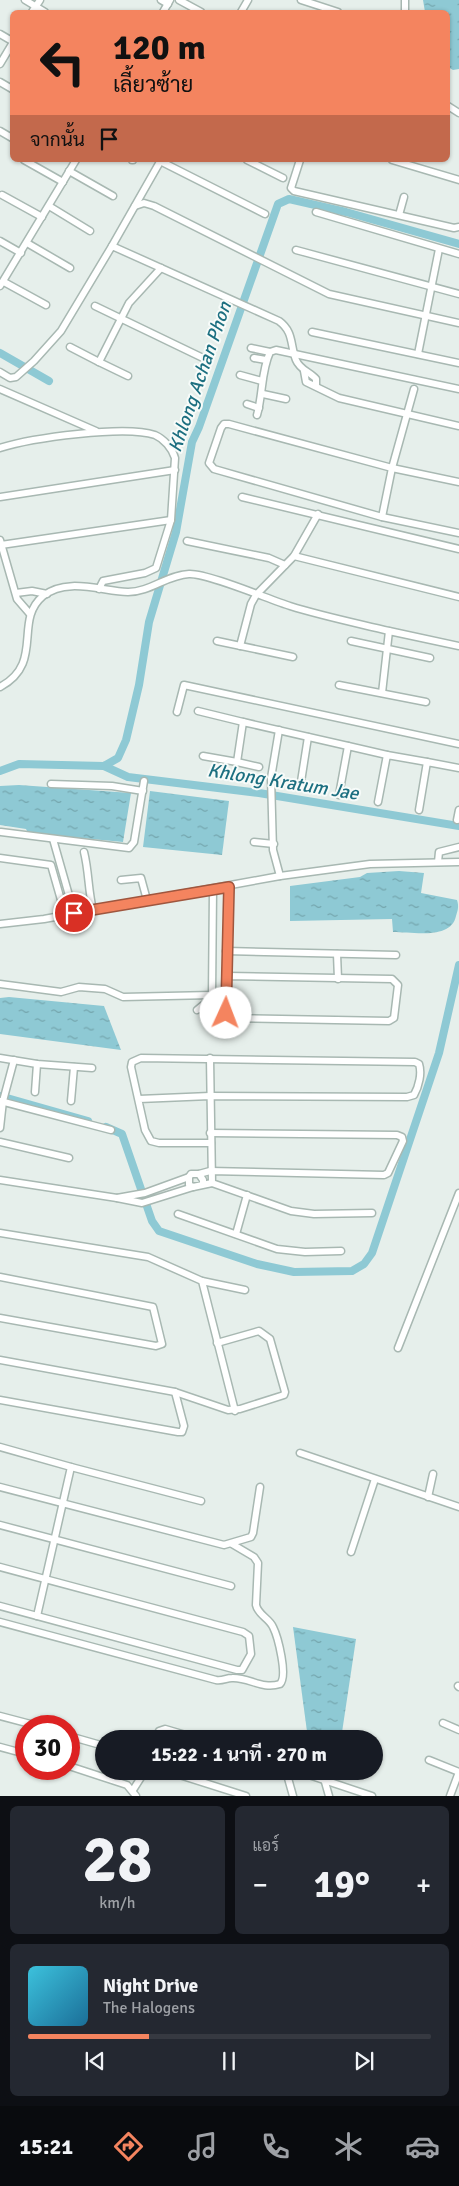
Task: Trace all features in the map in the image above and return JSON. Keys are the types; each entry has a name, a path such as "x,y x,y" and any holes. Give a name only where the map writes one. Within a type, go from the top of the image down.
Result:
{"street":[{"path":"25,0 34,10 40,0"},
{"path":"161,0 169,2"},
{"path":"178,0 197,10"},
{"path":"301,0 332,10"},
{"path":"0,64 10,46"},
{"path":"28,162 63,182"},
{"path":"46,305 2,284 75,162"},
{"path":"0,372 10,378 17,376 34,361 61,331 160,162"},
{"path":"165,162 265,214"},
{"path":"251,162 283,178"},
{"path":"299,162 291,182 294,191 454,228 459,226"},
{"path":"399,162 459,180"},
{"path":"69,171 112,196"},
{"path":"2,195 42,217"},
{"path":"399,215 404,197"},
{"path":"135,206 144,203 149,204 329,294 459,323"},
{"path":"48,206 90,231"},
{"path":"316,212 459,254"},
{"path":"0,241 21,253"},
{"path":"27,243 70,268"},
{"path":"112,246 258,310 286,326 291,335 296,361 304,371 306,382 316,385 339,398 459,426"},
{"path":"418,354 430,286 439,249"},
{"path":"296,250 459,294"},
{"path":"100,362 134,296 161,268"},
{"path":"95,306 203,358"},
{"path":"312,332 459,363"},
{"path":"70,347 128,376"},
{"path":"251,348 270,352 276,350 294,353 330,363 459,389"},
{"path":"247,404 258,411 263,394 262,381 266,360 270,352"},
{"path":"254,358 266,360"},
{"path":"240,375 262,381"},
{"path":"0,389 97,432"},
{"path":"382,517 392,468 414,389"},
{"path":"263,394 286,399"},
{"path":"459,482 392,468 229,424 224,424 221,428 209,463 214,469 382,517 459,533"},
{"path":"0,440 3,447 97,432 140,432 155,435 173,451 175,470 171,520 156,568 145,573 103,581 99,588"},
{"path":"0,497 175,470"},
{"path":"242,497 459,549"},
{"path":"240,646 251,604 256,595 294,556 318,514"},
{"path":"30,614 22,607 16,593 0,543 171,520"},
{"path":"187,541 269,558 285,565"},
{"path":"294,556 459,597"},
{"path":"0,687 19,671 28,645 30,614 34,606 48,594 68,587 139,592 175,576 198,575 292,606 389,631 459,646"},
{"path":"16,593 32,591 48,594"},
{"path":"382,693 389,631"},
{"path":"217,641 293,658"},
{"path":"351,641 430,658"},
{"path":"177,712 184,685 459,744"},
{"path":"339,685 426,702"},
{"path":"198,712 387,755 459,768"},
{"path":"237,762 243,722"},
{"path":"279,730 271,780 274,844 280,876"},
{"path":"300,788 308,737"},
{"path":"339,796 348,746"},
{"path":"378,802 387,755"},
{"path":"203,756 259,767"},
{"path":"419,810 428,762"},
{"path":"0,832 129,848 134,842 144,781"},
{"path":"51,784 112,786 143,791"},
{"path":"457,820 459,810"},
{"path":"53,839 74,913"},
{"path":"254,842 274,844"},
{"path":"438,862 440,852 459,847"},
{"path":"84,852 89,872 88,888 93,910"},
{"path":"0,858 51,865 65,914"},
{"path":"0,924 213,890 280,876 370,864 459,862"},
{"path":"120,880 141,878 147,900"},
{"path":"227,976 392,979 398,985 394,1018 388,1021 232,1018 226,1013 229,887"},
{"path":"197,1010 212,995 213,890"},
{"path":"226,951 396,955"},
{"path":"337,954 338,979"},
{"path":"0,984 61,992 79,987 103,989 123,997 212,995"},
{"path":"0,1058 37,1064 92,1068"},
{"path":"210,1058 210,1171 212,1183"},
{"path":"139,1098 210,1096 407,1097 414,1095 421,1070 419,1064 415,1062 210,1058 136,1059 131,1067 146,1130 151,1141 159,1143 211,1143"},
{"path":"0,1128 2,1100 14,1060"},
{"path":"35,1092 37,1064"},
{"path":"71,1101 74,1067"},
{"path":"2,1100 111,1130"},
{"path":"117,1198 145,1193 189,1178 191,1174 210,1171 384,1175 403,1141 402,1137 397,1135 210,1133"},
{"path":"0,1142 69,1158"},
{"path":"199,1174 203,1184"},
{"path":"189,1178 188,1181 192,1188"},
{"path":"0,1180 117,1198 134,1203 148,1202 200,1187 203,1184 212,1183 291,1210 314,1214 372,1214"},
{"path":"398,1348 459,1193"},
{"path":"236,1234 246,1195"},
{"path":"178,1214 277,1249 292,1252 341,1252"},
{"path":"0,1233 148,1257 202,1281 245,1290"},
{"path":"0,1277 153,1307 162,1344 156,1346 0,1318"},
{"path":"202,1281 235,1411"},
{"path":"0,1360 175,1392 235,1411 281,1398 285,1392 270,1339 266,1334 259,1331 217,1342"},
{"path":"0,1400 182,1432 184,1426 175,1392"},
{"path":"0,1447 201,1501"},
{"path":"300,1453 375,1480 459,1506"},
{"path":"37,1616 55,1539 61,1503 71,1467"},
{"path":"428,1497 432,1474"},
{"path":"351,1552 375,1480"},
{"path":"0,1487 216,1544 232,1544 251,1537 260,1487"},
{"path":"0,1525 231,1586"},
{"path":"0,1622 216,1680 222,1681 233,1677 268,1687 280,1684 284,1676 280,1648 273,1626 256,1605 258,1563 254,1558 232,1544"},
{"path":"0,1566 243,1632 249,1636 251,1654 242,1670 237,1670 0,1606"},
{"path":"0,1716 15,1720"},
{"path":"443,1723 459,1730"},
{"path":"80,1739 95,1743"},
{"path":"0,1748 15,1751"},
{"path":"429,1760 459,1772 450,1796"},
{"path":"80,1769 117,1781 134,1793 140,1780"},
{"path":"195,1780 246,1796"},
{"path":"289,1780 293,1796"},
{"path":"320,1780 372,1796"},
{"path":"325,1782 329,1796"}],"water":[{"path":"423,0 459,0 459,69 453,70 450,68 450,10 425,10"},
{"path":"19,785 131,793 123,842 28,833 26,829 0,825 0,786"},
{"path":"150,791 229,801 222,855 143,847"},
{"path":"399,871 424,873 421,893 457,900 458,910 453,924 439,932 420,933 393,932 392,919 290,921 290,886 360,877 367,873"},
{"path":"9,997 104,1006 121,1050 0,1034 0,998"},
{"path":"293,1627 356,1639 342,1730 307,1730"}],"waterway":[{"name":"Khlong Achan Phon","path":"0,771 19,764 104,766 118,758 126,740 139,685 149,622 176,532 192,442 278,204 289,199 346,212 459,244"},
{"path":"0,353 49,381"},
{"name":"Khlong Kratum Jae","path":"104,766 128,777 259,793 459,826"},
{"path":"106,1127 122,1134 152,1221 159,1231 257,1264 294,1272 352,1271 364,1264 372,1253 439,1053 459,965"},
{"path":"0,1096 88,1121"}],"route":[{"path":"74,913 229,887 226,1013"}]}
